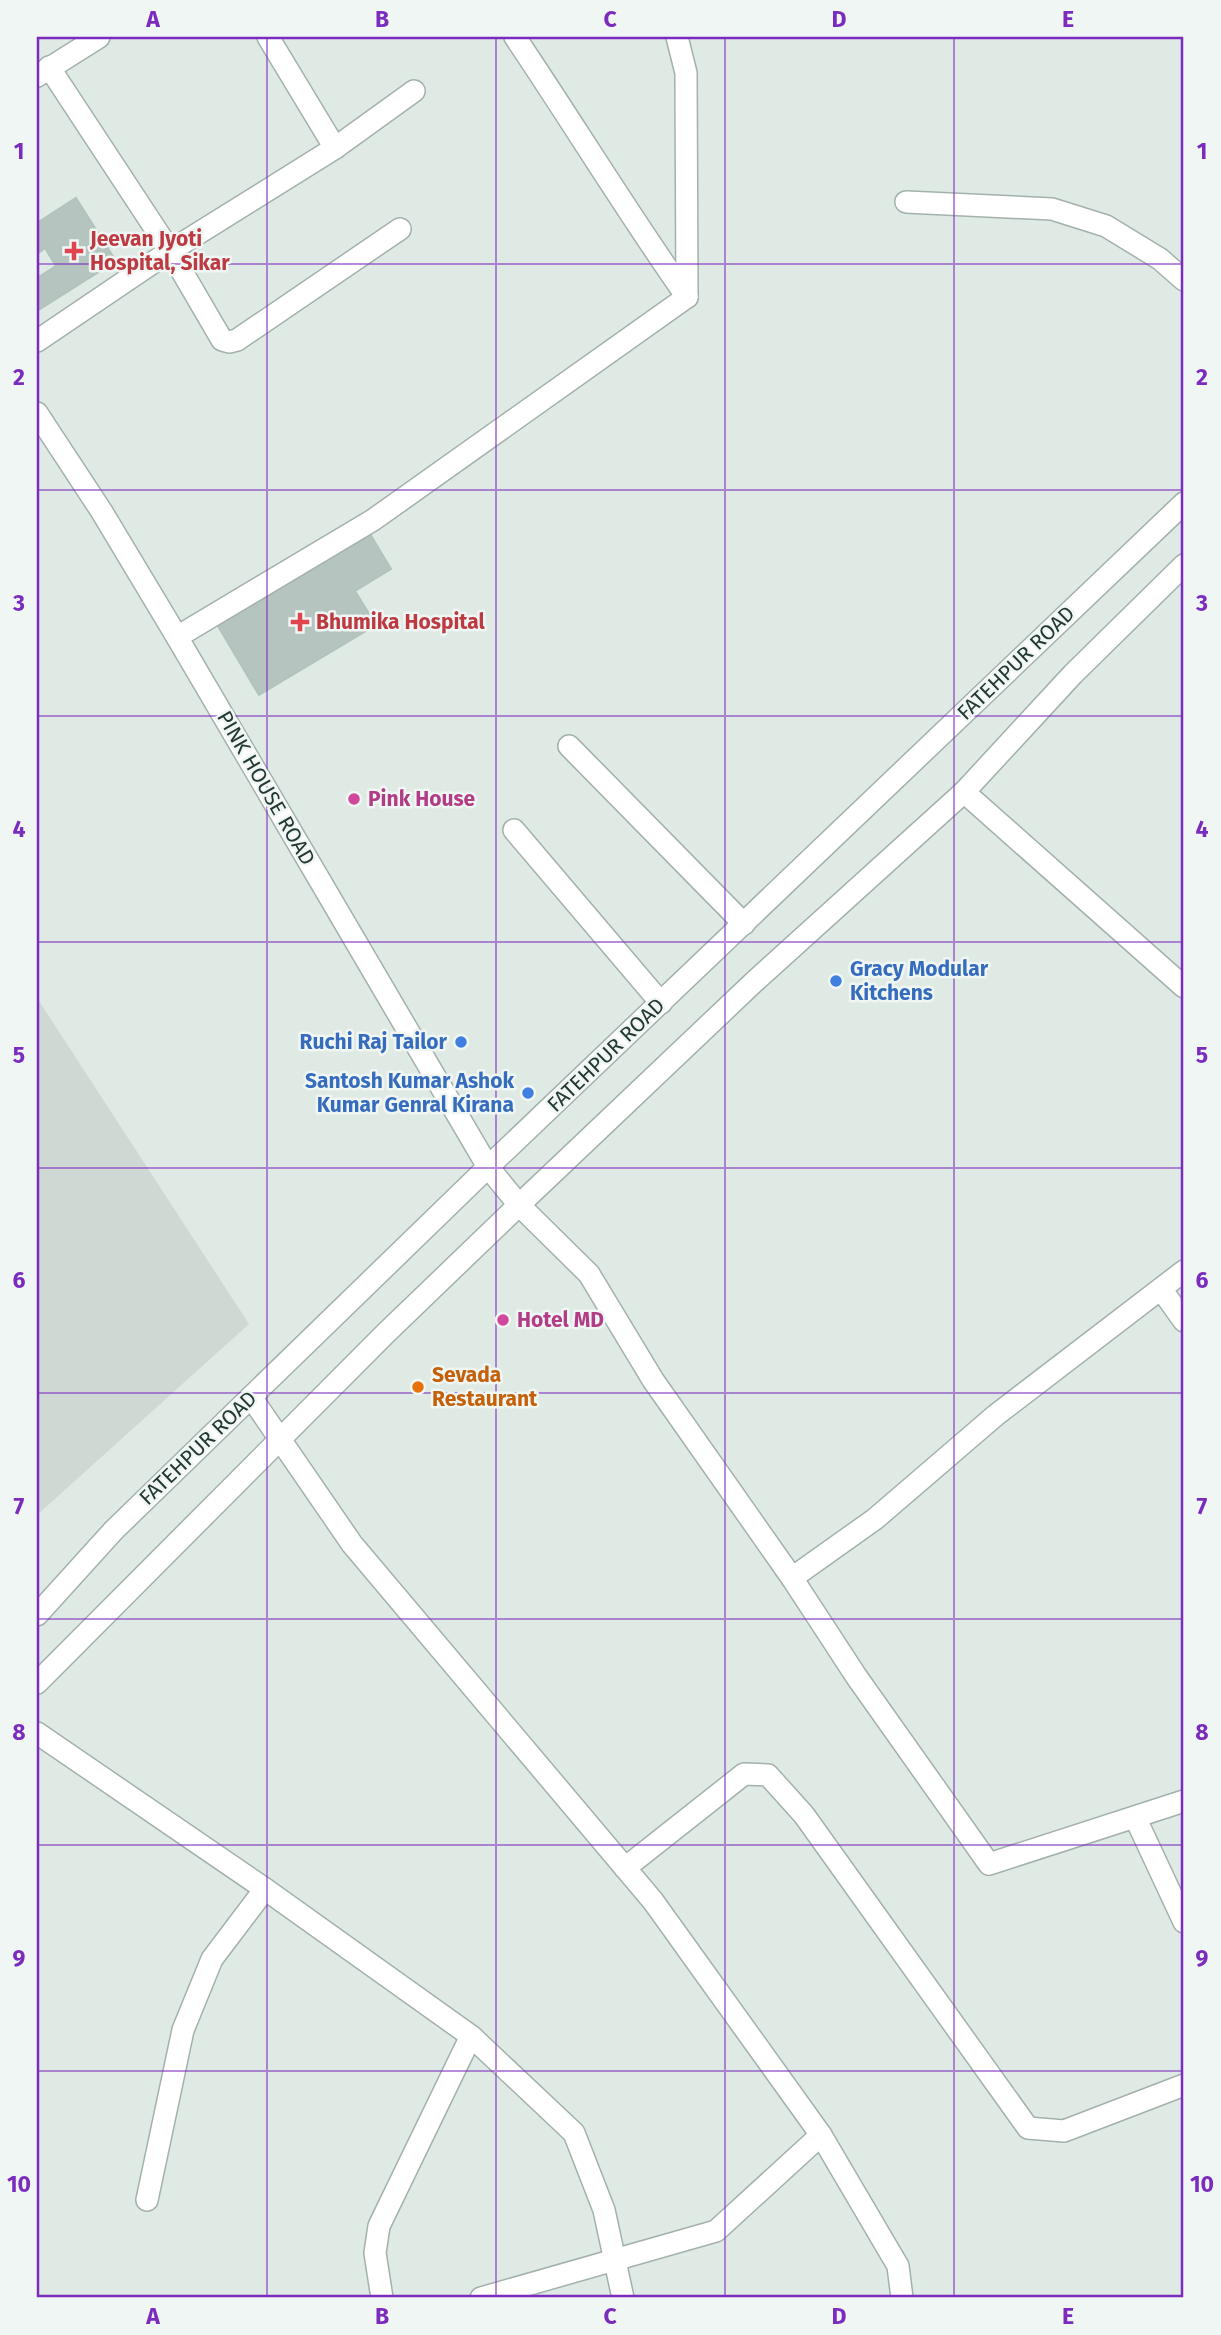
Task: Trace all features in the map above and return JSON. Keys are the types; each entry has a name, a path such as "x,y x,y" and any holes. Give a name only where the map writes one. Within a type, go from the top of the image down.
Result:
{"street":[{"path":"99,37 43,72 170,250 222,340 229,342 243,337 400,229"},
{"path":"268,37 335,148"},
{"path":"515,37 687,297"},
{"path":"677,37 687,73 687,297"},
{"path":"37,341 170,250 335,148 414,91"},
{"path":"906,202 1052,209 1106,226 1160,259 1184,280"},
{"path":"177,637 373,520 687,297"},
{"name":"PINK HOUSE ROAD","path":"38,417 102,512 488,1167 519,1205 589,1274 653,1380 989,1864 1135,1817"},
{"name":"FATEHPUR ROAD","path":"37,1615 114,1530 488,1167 1184,503"},
{"path":"37,1683 386,1333 519,1205 754,982 964,792 1073,674 1184,565"},
{"path":"569,746 744,923"},
{"path":"964,792 1184,986"},
{"path":"514,830 661,1003"},
{"path":"792,1578 875,1520 996,1415 1184,1271"},
{"path":"1161,1289 1184,1321"},
{"path":"251,1397 352,1544 653,1901 821,2135 898,2266 902,2298"},
{"path":"37,1733 265,1889 471,2036 574,2133 604,2210 623,2298"},
{"path":"625,1868 744,1774 768,1776 804,1815 1028,2128 1063,2131 1184,2085"},
{"path":"1184,1801 1135,1817 1184,1922"},
{"path":"147,2200 183,2030 212,1959 265,1889"},
{"path":"382,2298 375,2253 379,2226 471,2036"},
{"path":"481,2298 716,2231 821,2135"}],"shaded area":[{"path":"37,998 249,1324 37,1515"}],"building":[{"path":"76,198 116,261 37,311 37,278 56,266 45,248 37,254 37,223"},
{"path":"367,529 391,569 355,591 376,625 259,695 215,621"}],"place":[{"name":"Jeevan Jyoti Hospital, Sikar","path":"74,251"},
{"name":"Bhumika Hospital","path":"300,622"},
{"name":"Pink House","path":"354,799"},
{"name":"Gracy Modular Kitchens","path":"836,981"},
{"name":"Ruchi Raj Tailor","path":"461,1042"},
{"name":"Santosh Kumar Ashok Kumar Genral Kirana","path":"528,1093"},
{"name":"Hotel MD","path":"503,1320"},
{"name":"Sevada Restaurant","path":"418,1387"}]}
